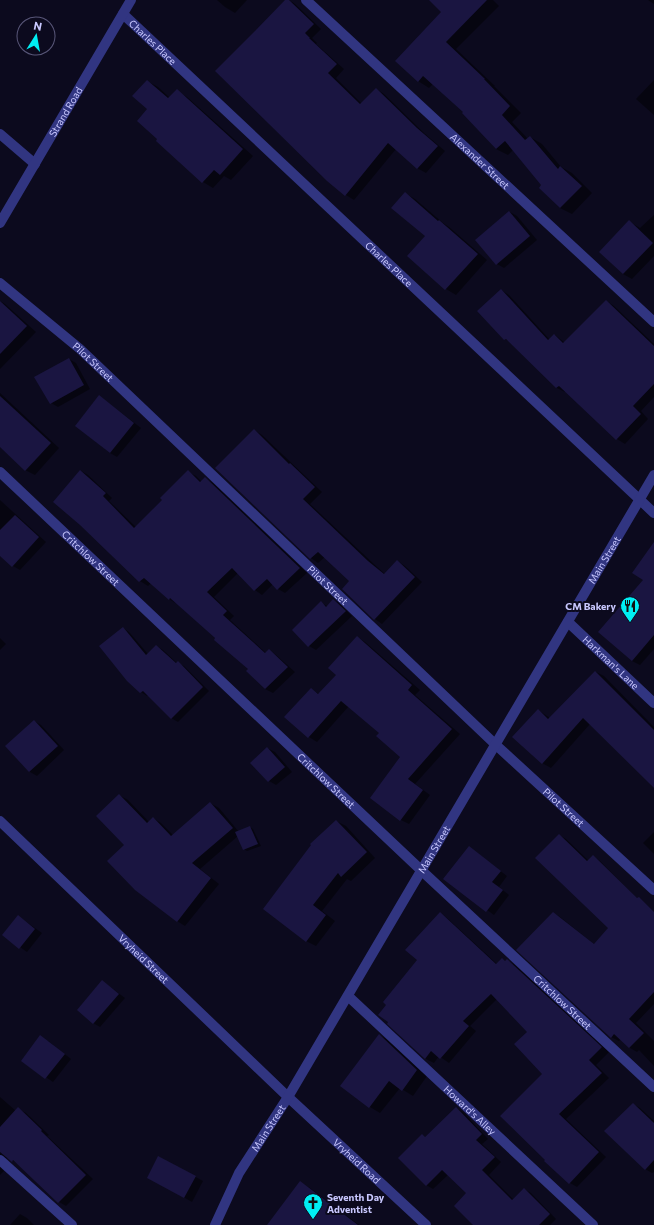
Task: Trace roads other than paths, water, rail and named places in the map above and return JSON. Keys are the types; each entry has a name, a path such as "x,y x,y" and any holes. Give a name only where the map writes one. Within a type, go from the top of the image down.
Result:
{"street":[{"name":"Strand Road","path":"0,223 131,0"},
{"name":"Alexander Street","path":"306,0 654,322"},
{"name":"Charles Place","path":"124,14 654,514"},
{"path":"0,134 35,164"},
{"name":"Pilot Street","path":"0,283 80,349 496,745 654,890"},
{"name":"Critchlow Street","path":"0,472 422,871 654,1087"},
{"name":"Main Street","path":"215,1225 239,1173 288,1097 654,476"},
{"name":"Harkman's Lane","path":"568,622 654,703"},
{"name":"Vryheid Street","path":"0,821 288,1097"},
{"name":"Howard's Alley","path":"348,996 593,1225"},
{"name":"Vryheid Road","path":"288,1097 426,1225"},
{"path":"0,1160 72,1225"}],"place":[{"name":"CM Bakery","path":"630,623"},
{"name":"Seventh Day Adventist","path":"313,1220"}]}
